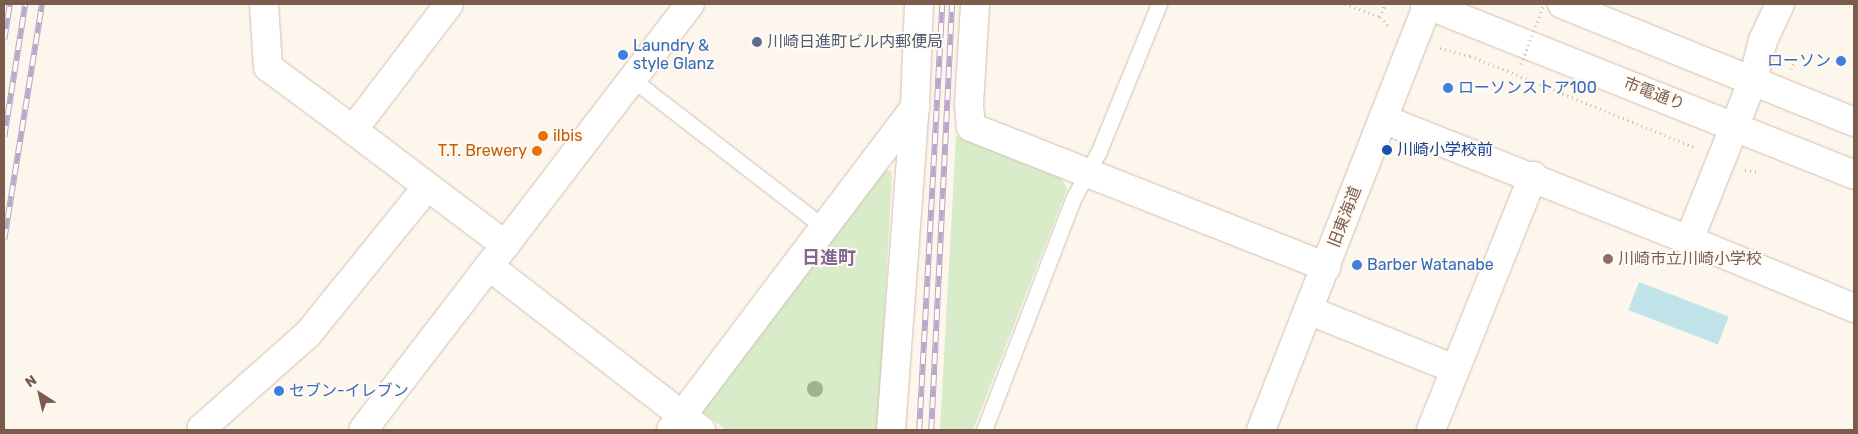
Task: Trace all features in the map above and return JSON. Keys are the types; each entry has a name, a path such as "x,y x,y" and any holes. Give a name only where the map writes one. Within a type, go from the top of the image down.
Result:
{"street":[{"path":"264,4 268,67 427,187 498,256 684,426 825,228 915,107"},
{"path":"353,130 449,4"},
{"path":"363,430 690,4"},
{"path":"891,430 915,107 918,4"},
{"path":"975,4 968,105 971,127 1326,267"},
{"name":"旧東海道","path":"1261,430 1427,4"},
{"name":"市電通り","path":"1427,4 1854,175"},
{"path":"1562,4 1594,9 1753,80 1854,122"},
{"path":"1689,240 1753,80 1764,40 1780,4"},
{"path":"1383,118 1533,176 1854,308"},
{"path":"1431,430 1533,176"},
{"path":"202,429 308,334 427,187"},
{"path":"1308,310 1455,369"}],"lane":[{"path":"984,430 1074,197 1099,151 1159,4"},
{"path":"632,79 825,228"}],"path":[{"path":"1345,4 1380,17 1394,32"},
{"path":"1380,17 1385,4"},
{"path":"1521,64 1544,4"},
{"path":"1430,48 1449,48 1470,56 1700,151"}],"green space":[{"path":"956,136 1062,179 1067,189 973,430 940,430"},
{"path":"878,167 892,172 878,430 726,430 703,412 702,401"}],"water":[{"path":"1639,282 1729,316 1718,344 1628,310"}],"railway":[{"path":"4,40 10,4"},
{"path":"4,137 25,4"},
{"path":"4,240 42,4"},
{"path":"919,430 942,4"},
{"path":"931,430 952,4"}],"place":[{"name":"川崎日進町ビル内郵便局","path":"757,42"},
{"name":"Laundry & style Glanz","path":"623,55"},
{"name":"ローソン","path":"1841,61"},
{"name":"ローソンストア100","path":"1448,88"},
{"name":"ilbis","path":"543,136"},
{"name":"川崎小学校前","path":"1387,150"},
{"name":"T.T. Brewery","path":"537,151"},
{"name":"川崎市立川崎小学校","path":"1608,259"},
{"name":"Barber Watanabe","path":"1357,265"},
{"name":"セブン-イレブン","path":"279,391"}],"district":[{"name":"日進町","path":"829,258"}]}
